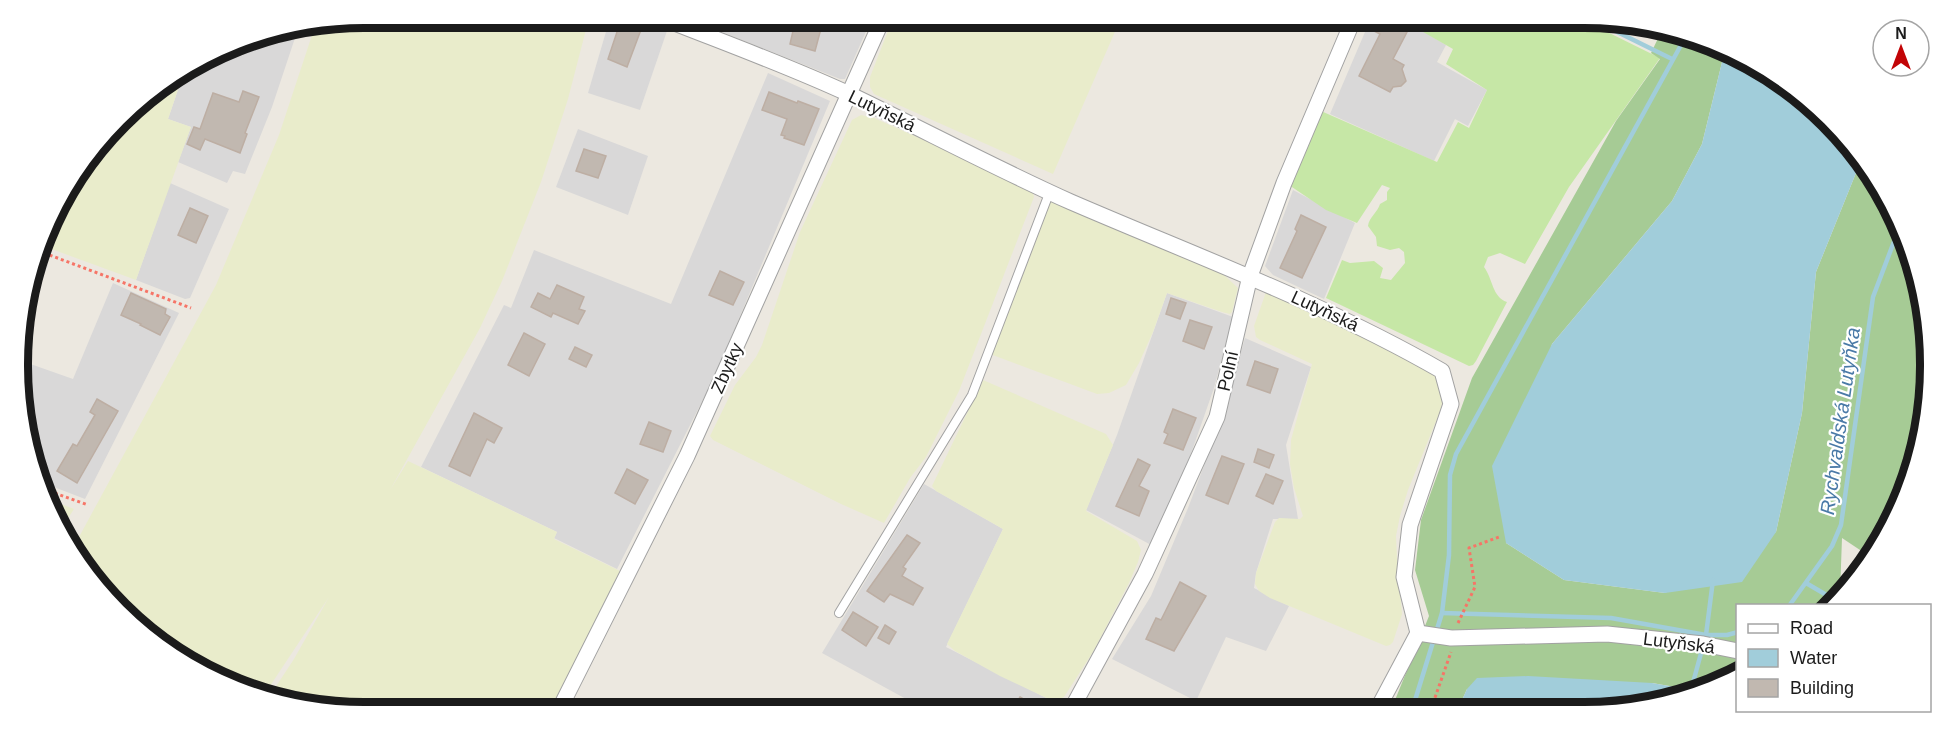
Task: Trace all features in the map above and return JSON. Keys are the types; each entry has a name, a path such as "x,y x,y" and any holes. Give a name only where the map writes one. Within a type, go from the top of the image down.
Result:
{"street":[{"name":"Lutyňská","path":"687,28 849,94 1050,191 1250,276 1404,349 1442,371 1451,404 1410,525 1404,577 1418,633 1451,638 1606,634 1703,644 1736,651"},
{"name":"Zbytky","path":"563,702 687,456 879,28"},
{"name":"Polní","path":"1075,702 1145,574 1217,417 1250,276 1284,183 1350,28"},
{"path":"1381,702 1418,633"}],"lane":[{"path":"839,613 972,395 1050,191"}],"path":[{"path":"47,254 191,308"},
{"path":"53,493 88,505"},
{"path":"1434,702 1452,655 1451,638 1475,587 1469,548 1499,537"}],"shaded area":[{"path":"607,28 668,28 640,110 588,93"},
{"path":"712,28 868,28 845,79"},
{"path":"1367,28 1418,28 1446,45 1437,62 1487,90 1468,126 1455,119 1434,161 1330,114"},
{"path":"296,36 272,107 245,174 233,171 227,183 178,162 191,127 168,119 180,84 236,54"},
{"path":"768,73 830,101 715,376 617,569 554,538 557,532 421,467 504,305 511,308 534,250 671,304"},
{"path":"578,129 648,156 628,215 556,187"},
{"path":"170,183 229,209 190,298 185,299 136,280"},
{"path":"1293,190 1355,223 1324,299 1273,275 1265,266"},
{"path":"44,263 48,265 37,293"},
{"path":"113,283 179,313 85,499 51,486 35,431 28,363 73,379"},
{"path":"1167,293 1233,317 1214,388 1188,462 1153,546 1086,510 1117,435"},
{"path":"1245,338 1311,367 1286,445 1298,519 1273,519 1256,573 1254,588 1289,606 1266,651 1226,637 1196,701 1112,659 1151,596 1188,508 1221,421"},
{"path":"924,484 1003,529 946,647 1054,702 912,702 822,653"}],"green space":[{"path":"365,28 586,28 568,99 541,182 502,281 480,328 390,490 408,461 557,532 554,539 620,571 555,702 343,701 321,699 274,689 329,597 269,687 257,684 216,667 160,632 112,587 78,539 216,285 279,135 313,32"},
{"path":"889,28 1117,28 1053,174 874,94 870,87 870,77"},
{"path":"1416,28 1601,29 1660,58 1569,187 1525,264 1500,253 1488,257 1484,267 1498,296 1507,302 1476,361 1469,366 1326,298 1342,260 1350,263 1374,261 1383,268 1380,278 1391,280 1405,263 1404,252 1399,248 1390,250 1377,246 1376,237 1368,226 1380,204 1387,200 1387,192 1390,188 1382,185 1357,223 1326,210 1289,185 1321,111 1437,162 1458,122 1469,128 1487,90 1446,64 1453,49"},
{"path":"1659,37 1692,46 1723,58 1702,144 1672,201 1552,344 1506,543 1564,580 1665,593 1776,532 1802,413 1816,272 1858,169 1886,216 1895,236 1909,278 1918,321 1920,387 1918,409 1909,452 1895,494 1864,552 1842,538 1840,583 1821,604 1736,604 1736,665 1713,676 1679,688 1652,683 1467,689 1461,702 1394,702 1429,616 1415,570 1421,520 1472,378 1616,121 1660,59 1651,53"},
{"path":"180,84 168,119 191,127 136,280 49,248 63,216 98,160 143,112"},
{"path":"861,115 874,118 1026,185 1034,197 959,391 926,457 910,478 884,523 713,440 710,436 735,385 762,345 800,232 852,120"},
{"path":"1054,199 1222,273 1238,288 1232,312 1230,314 1222,312 1167,293 1139,363 1126,385 1109,393 1097,394 990,354 1048,204"},
{"path":"1266,292 1431,365 1444,390 1441,409 1408,490 1400,516 1396,536 1402,614 1390,645 1386,646 1270,598 1259,591 1255,584 1256,573 1275,522 1279,518 1300,519 1303,516 1294,488 1290,464 1291,440 1312,364 1256,337 1254,326"},
{"path":"983,380 1106,434 1113,445 1086,511 1137,541 1141,550 1129,583 1093,652 1064,697 1055,702 1000,676 955,651 947,644 1003,529 936,491 932,486"},
{"path":"58,503 74,509 67,520"}],"water":[{"path":"1723,58 1771,85 1789,98 1822,127 1858,169 1816,272 1802,413 1776,532 1742,582 1665,593 1564,580 1506,543 1492,466 1552,344 1672,201 1702,144"},
{"path":"1528,676 1652,683 1679,688 1628,699 1606,701 1461,702 1467,689 1477,678"}],"building":[{"path":"618,28 642,28 627,67 608,59"},
{"path":"794,28 821,28 815,51 790,44"},
{"path":"1368,28 1398,28 1407,32 1393,59 1404,65 1402,69 1406,81 1401,86 1393,87 1390,92 1359,76 1380,34"},
{"path":"243,91 259,97 240,153 205,139 200,150 187,144 194,127 200,129 213,93 239,102"},
{"path":"769,92 819,109 804,145 781,135 787,119 762,110"},
{"path":"584,149 606,156 598,178 576,171"},
{"path":"190,208 208,216 196,243 178,235"},
{"path":"1301,215 1326,227 1302,278 1280,268 1297,231 1295,229"},
{"path":"720,271 744,282 733,305 709,295"},
{"path":"557,285 584,297 579,309 585,311 578,324 553,313 551,317 531,307 538,293 550,299"},
{"path":"131,293 166,309 165,314 170,317 160,335 121,315"},
{"path":"1171,298 1186,303 1180,319 1166,314"},
{"path":"1190,320 1212,327 1204,349 1183,341"},
{"path":"524,333 545,344 529,376 508,365"},
{"path":"575,347 592,355 586,367 569,359"},
{"path":"1255,361 1278,369 1270,393 1247,385"},
{"path":"97,399 118,411 77,483 57,471 73,444 77,446 95,415 90,412"},
{"path":"1173,409 1196,418 1183,450 1164,443 1168,434 1164,432"},
{"path":"474,413 502,428 494,443 487,439 470,476 449,466"},
{"path":"649,422 671,431 663,452 640,444"},
{"path":"1258,449 1274,455 1269,468 1254,462"},
{"path":"1222,456 1244,464 1228,504 1206,495"},
{"path":"1138,459 1150,465 1139,486 1149,491 1139,516 1116,506"},
{"path":"627,469 648,480 635,504 615,493"},
{"path":"1266,474 1283,481 1273,504 1256,496"},
{"path":"907,535 920,543 903,567 906,569 902,576 923,588 913,605 890,594 884,602 867,591"},
{"path":"1180,582 1206,596 1174,651 1146,639 1156,618 1161,620"},
{"path":"853,612 878,627 866,646 842,630"},
{"path":"885,625 896,632 889,644 878,638"},
{"path":"1020,697 1029,702 1017,702"}],"waterway":[{"path":"1612,30 1672,59"},
{"path":"1414,702 1442,613 1449,555 1450,475 1456,454 1682,43"},
{"name":"Rychvaldská Lutyňka","path":"1790,604 1832,546 1841,525 1873,297 1896,237"},
{"name":"Rychvaldská Lutyňka","path":"1693,684 1706,635 1713,580"},
{"path":"1806,583 1828,596"},
{"name":"Rychvaldská Lutyňka","path":"1442,613 1611,618 1706,635 1736,633"}]}
